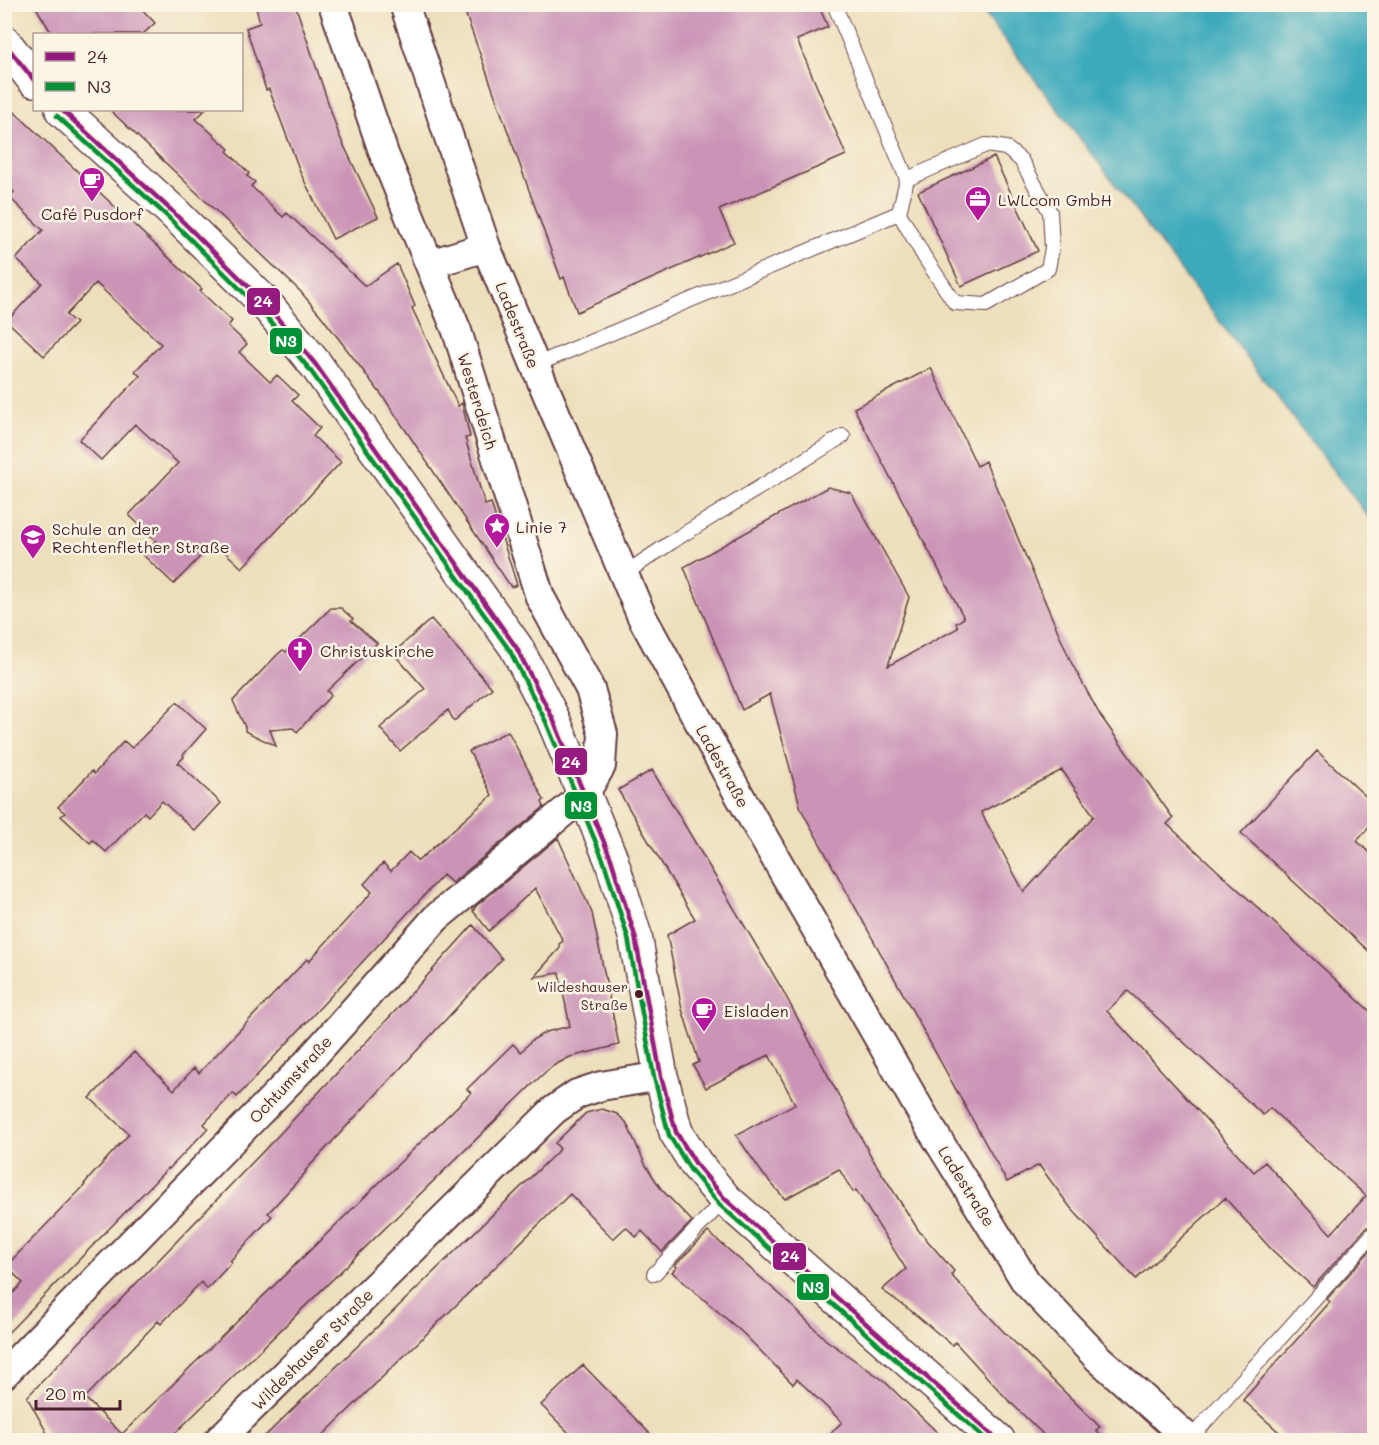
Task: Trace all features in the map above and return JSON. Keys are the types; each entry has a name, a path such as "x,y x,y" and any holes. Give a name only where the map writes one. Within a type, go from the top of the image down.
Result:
{"street":[{"name":"Westerdeich","path":"333,4 384,154 457,332 540,597 590,689 603,734 601,766 584,795"},
{"name":"Ladestraße","path":"404,4 486,247 642,617 743,801 928,1124 1026,1282 1099,1359 1190,1440"},
{"path":"4,42 33,79"},
{"path":"63,111 266,303 316,365 516,648 553,719 611,859 635,936 661,1076 676,1132 696,1164 725,1199 998,1440"},
{"path":"430,264 486,247"},
{"name":"Ochtumstraße","path":"4,1374 306,1064 436,918 584,795"},
{"name":"Wildeshauser Straße","path":"219,1440 554,1110 577,1094 601,1086 661,1076"}],"lane":[{"path":"834,4 907,179 899,213 955,303 986,305 1048,269 1052,248 1050,212 1021,160 1006,148 986,145 907,179"},
{"path":"535,365 899,213"},
{"path":"624,574 679,537 843,436"},
{"path":"654,1274 725,1199"},
{"path":"1190,1440 1374,1233"}],"water":[{"path":"978,5 1374,5 1374,524"}],"building":[{"path":"34,4 137,4 155,23 144,33 51,33"},
{"path":"255,4 295,4 339,135 378,217 333,239 301,174 269,89 266,90 246,28 260,23"},
{"path":"462,4 818,4 828,27 797,40 846,155 719,210 734,242 577,312 564,277 561,279"},
{"path":"4,102 202,289 200,291 232,321 228,326 247,344 239,352 270,382 277,375 298,395 292,401 320,428 313,436 341,462 242,568 214,542 174,584 143,555 156,541 129,515 178,463 135,424 101,460 79,440 140,376 135,371 161,344 96,283 66,315 76,323 44,356 7,321 42,283 16,259 43,230 9,197 14,192 4,183"},
{"path":"111,111 204,111 196,119 229,149 227,151 249,173 247,176 255,182 251,186 283,217 287,213 365,286 397,264 415,306 412,308 458,406 462,403 470,437 465,438 485,505 491,503 517,585 511,587 384,398 300,291"},
{"path":"994,157 1038,251 961,286 918,192"},
{"path":"931,368 977,466 985,461 1071,662 1100,715 1173,818 1167,824 1374,1015 1374,1224 1367,1227 1313,1287 1272,1250 1225,1198 1136,1279 1070,1207 1039,1165 1007,1182 801,809 770,694 742,710 684,567 828,487 851,493 909,597 888,666 958,628 956,623 964,618 854,408","holes":["1062,770 1094,816 1024,892 981,812","1128,991 1263,1115 1270,1108 1366,1196 1331,1234 1265,1162 1254,1172 1107,1011"]},
{"name":"Christuskirche","path":"331,608 341,608 353,619 351,621 377,643 327,691 331,695 297,732 293,728 270,730 276,746 245,731 233,701 278,654 283,650 286,652"},
{"path":"431,619 492,688 454,721 448,710 400,751 380,728 425,689 393,653"},
{"path":"177,702 206,729 178,763 221,803 195,831 162,801 148,816 144,812 106,852 93,840 90,843 61,816 65,813 58,807 92,771 94,774 124,741 132,748"},
{"path":"508,731 544,800 542,802 544,807 452,883 443,875 237,1097 233,1093 204,1124 208,1128 4,1337 4,1302 23,1283 6,1266 85,1185 129,1134 90,1098 134,1052 174,1090 194,1068 199,1073 307,959 309,961 372,892 364,884 383,863 391,871 409,852 418,861 492,795 469,751"},
{"path":"1317,751 1374,804 1374,822 1357,841 1374,857 1374,956 1241,833"},
{"path":"652,770 782,989 872,1158 919,1231 954,1271 951,1275 1002,1330 1100,1427 1096,1430 1107,1440 1049,1440 1007,1399 955,1342 952,1345 882,1290 906,1269 856,1190 853,1192 839,1169 785,1199 763,1174 736,1135 795,1104 769,1055 706,1088 693,1065 699,1062 682,1009 667,935 695,919 618,790"},
{"path":"558,838 592,913 619,1045 570,1057 541,1076 168,1440 51,1440 27,1397 273,1141 473,925 502,959 305,1171 268,1213 272,1216 207,1289 201,1282 161,1324 158,1321 85,1398 122,1434 471,1093 467,1089 513,1044 521,1052 532,1040 546,1032 570,1026 559,973 534,977 560,948 559,944 563,941 535,888 489,931 473,911 476,906"},
{"path":"602,1109 617,1114 626,1122 645,1164 661,1189 692,1221 662,1252 642,1231 636,1237 626,1227 613,1239 570,1194 318,1440 261,1440 560,1149 555,1143 586,1113"},
{"path":"708,1232 783,1297 826,1340 883,1380 945,1440 824,1440 842,1422 797,1379 793,1384 744,1334 672,1272 677,1267 675,1265"},
{"path":"1374,1246 1374,1440 1288,1440 1243,1400 1330,1302 1327,1299"},
{"path":"583,1365 656,1440 576,1440 541,1405"}],"transit line":[{"name":"24","path":"4,43 33,79"},
{"name":"24","path":"63,111 172,211 265,303 316,365 516,647 553,719 611,859 635,936 661,1076 676,1132 696,1164 725,1199 998,1440"},
{"name":"N3","path":"57,116 167,216 259,308 310,370 510,651 546,722 604,862 628,938 654,1077 669,1135 690,1169 720,1205 987,1440"}],"place":[{"name":"Café Pusdorf","path":"92,203"},
{"name":"LWLcom GmbH","path":"978,222"},
{"name":"Linie 7","path":"497,549"},
{"name":"Schule an der Rechtenflether Straße","path":"33,560"},
{"name":"Christuskirche","path":"300,673"},
{"name":"Wildeshauser Straße","path":"639,994"},
{"name":"Eisladen","path":"704,1033"}]}
